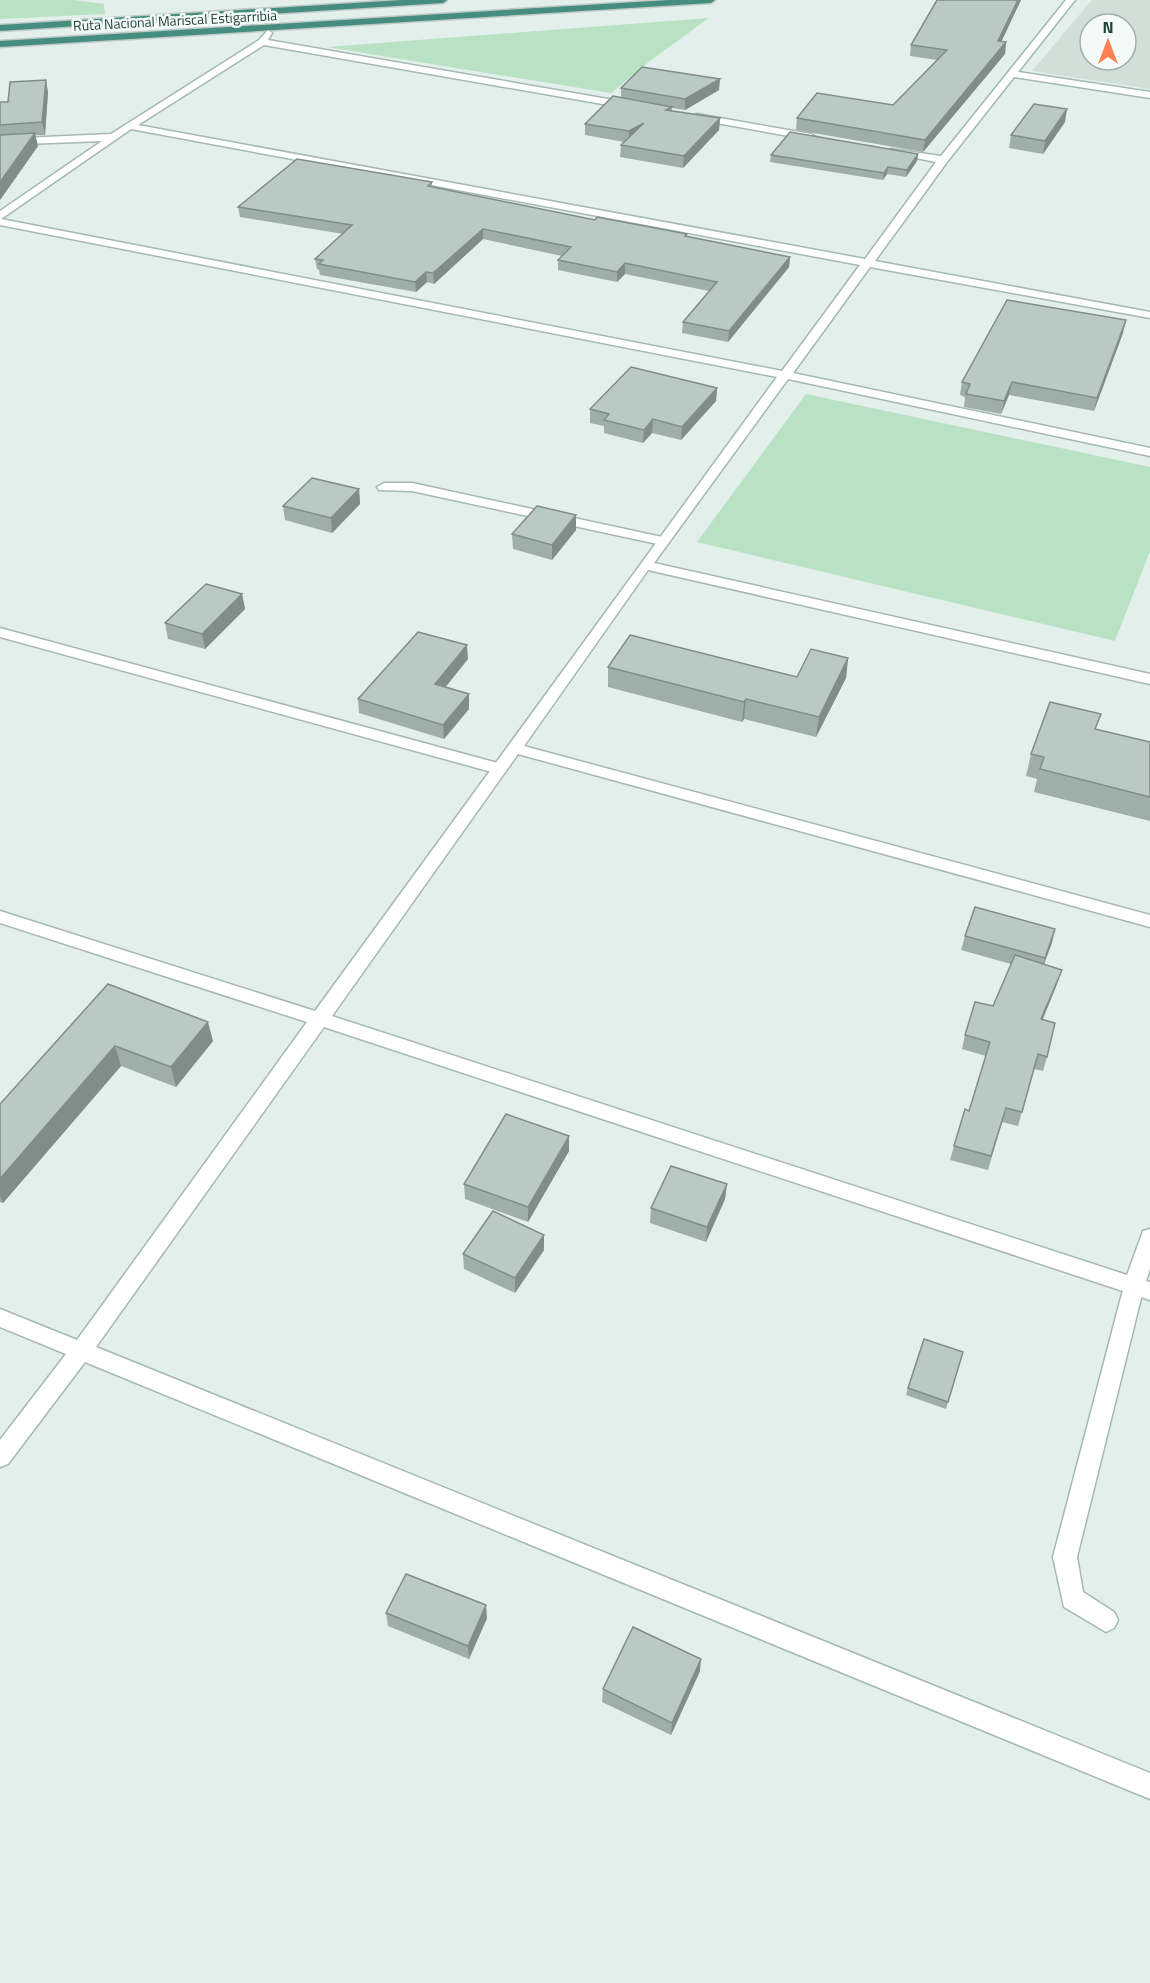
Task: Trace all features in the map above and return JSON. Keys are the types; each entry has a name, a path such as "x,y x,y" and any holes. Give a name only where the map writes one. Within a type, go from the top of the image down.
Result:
{"highway":[{"name":"Ruta Nacional Mariscal Estigarribia","path":"0,28 443,0"},
{"name":"Ruta Nacional Mariscal Estigarribia","path":"0,44 711,0"}],"street":[{"path":"0,1457 81,1351 662,541 943,160 1071,0"},
{"path":"0,216 129,126 262,42 271,28"},
{"path":"262,42 638,107"},
{"path":"1012,74 1150,95"},
{"path":"685,115 826,139"},
{"path":"129,126 1150,315"},
{"path":"0,142 114,137"},
{"path":"884,150 943,160"},
{"path":"0,222 786,375 1150,452"},
{"path":"384,487 412,487 662,541"},
{"path":"645,565 1150,679"},
{"path":"0,632 499,769"},
{"path":"514,748 1150,921"},
{"path":"0,917 320,1019 1142,1288"},
{"path":"1106,1620 1072,1599 1065,1557 1142,1288 1150,1237"},
{"path":"0,1318 1150,1786"}],"shaded area":[{"path":"1092,0 1150,0 1150,89 1032,71 1078,17 1078,72 1138,72 1138,12 1082,12"}],"green space":[{"path":"0,0 74,0 104,4 105,14 0,19"},
{"path":"709,18 611,93 327,47"},
{"path":"806,394 1150,467 1150,551 1115,641 697,542"}],"building":[{"path":"937,0 1018,0 998,41 1006,42 925,140 797,118 817,93 893,105 947,50 911,45"},
{"path":"642,67 720,79 685,99 621,88"},
{"path":"46,80 42,122 0,125 0,102 8,102 10,82"},
{"path":"613,96 672,107 666,110 720,118 684,156 621,145 644,123 629,131 585,124"},
{"path":"1034,104 1067,109 1045,141 1011,135"},
{"path":"790,132 918,154 907,170 888,167 884,173 771,155"},
{"path":"35,133 0,182 0,135"},
{"path":"297,159 432,182 428,186 595,220 597,217 687,234 685,236 790,257 729,331 683,322 717,282 625,263 617,272 558,260 571,247 483,229 433,273 426,272 415,282 319,264 323,260 315,259 352,225 238,207"},
{"path":"1007,300 1126,320 1097,398 1012,382 1004,401 966,394 970,384 962,382"},
{"path":"631,367 717,388 682,427 653,419 644,430 604,420 609,414 590,409"},
{"path":"312,478 359,489 331,518 283,506"},
{"path":"537,506 576,515 552,545 512,534"},
{"path":"206,584 242,594 202,634 165,623"},
{"path":"418,632 467,645 435,684 469,694 443,725 358,699"},
{"path":"630,635 797,677 811,649 848,658 819,717 746,699 744,702 608,667"},
{"path":"1050,702 1101,714 1095,729 1150,742 1150,797 1040,769 1044,757 1031,754"},
{"path":"975,907 1055,929 1045,958 965,936"},
{"path":"1015,955 1062,970 1041,1019 1055,1023 1047,1057 1038,1054 1022,1112 1006,1108 991,1156 954,1146 965,1109 969,1111 990,1042 965,1035 975,1002 993,1006"},
{"path":"108,984 208,1022 171,1067 115,1046 0,1179 0,1104"},
{"path":"506,1114 569,1136 528,1207 464,1184"},
{"path":"671,1166 727,1184 707,1227 651,1208"},
{"path":"493,1211 544,1235 515,1278 463,1254"},
{"path":"924,1339 963,1352 948,1402 908,1388"},
{"path":"406,1574 486,1605 468,1646 386,1613"},
{"path":"633,1627 701,1659 672,1723 603,1689"}]}
